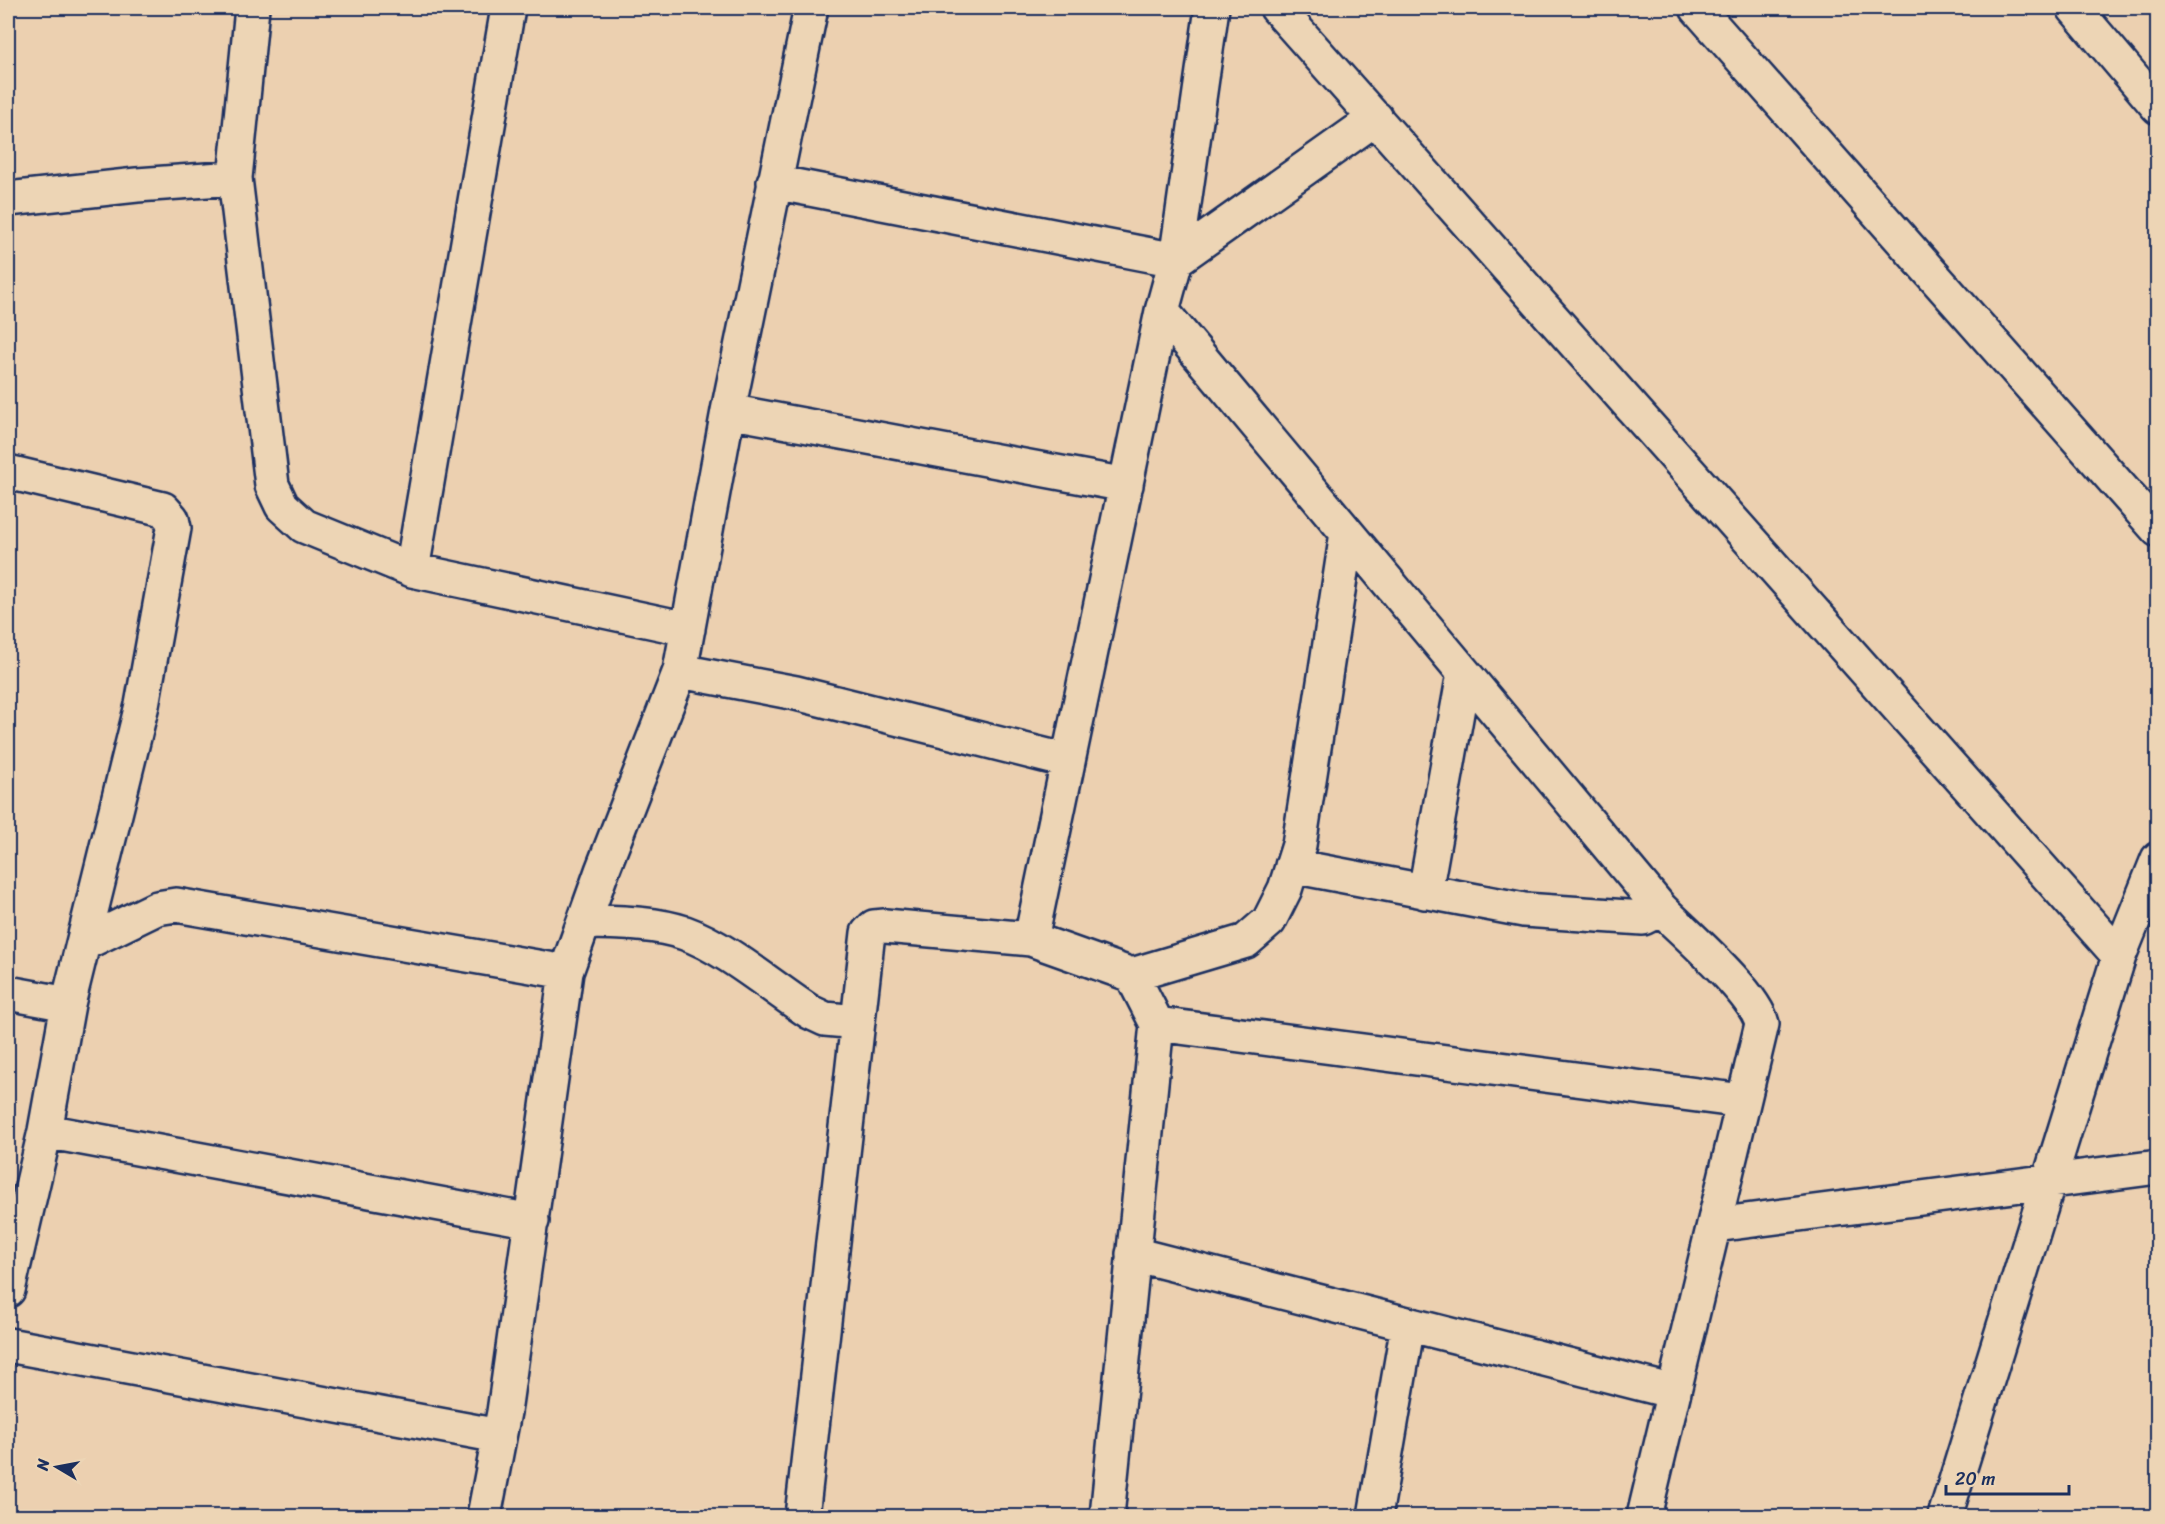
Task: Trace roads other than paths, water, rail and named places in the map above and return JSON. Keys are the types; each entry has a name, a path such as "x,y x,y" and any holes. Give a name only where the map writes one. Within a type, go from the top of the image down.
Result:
{"street":[{"path":"252,8 235,178 272,485 282,506 304,526 412,570 688,629"},
{"path":"412,570 508,8"},
{"path":"484,1516 499,1436 532,1221 566,972 680,671 728,411 811,8"},
{"path":"1031,939 1162,311 1176,260 1212,8"},
{"path":"1277,8 2119,956"},
{"path":"1697,8 2157,531"},
{"path":"2074,8 2157,106"},
{"path":"774,182 1176,260 1376,118"},
{"path":"8,199 235,178"},
{"path":"1162,311 1662,909 1746,995 1760,1015 1762,1024 1644,1516"},
{"path":"728,411 1126,484"},
{"path":"8,472 163,509 172,519 174,528 142,705 68,1004 45,1131 9,1275"},
{"path":"802,1516 868,933 874,927 885,926 1031,939 1132,975 1246,941 1269,921 1299,845 1347,533"},
{"path":"680,671 796,693 1068,761"},
{"path":"1425,892 1464,673"},
{"path":"1945,1516 2119,956 2157,859"},
{"path":"1292,866 1524,910 1643,918 1662,909"},
{"path":"83,944 158,908 177,905 566,972"},
{"path":"584,922 643,924 685,933 717,949 810,1012 825,1019 858,1022"},
{"path":"1107,1516 1157,1024 1132,975"},
{"path":"8,993 68,1004"},
{"path":"1157,1024 1743,1101"},
{"path":"45,1131 532,1221"},
{"path":"1714,1225 2157,1167"},
{"path":"1133,1254 1674,1392"},
{"path":"1375,1516 1408,1324"},
{"path":"8,1345 499,1436"}]}
